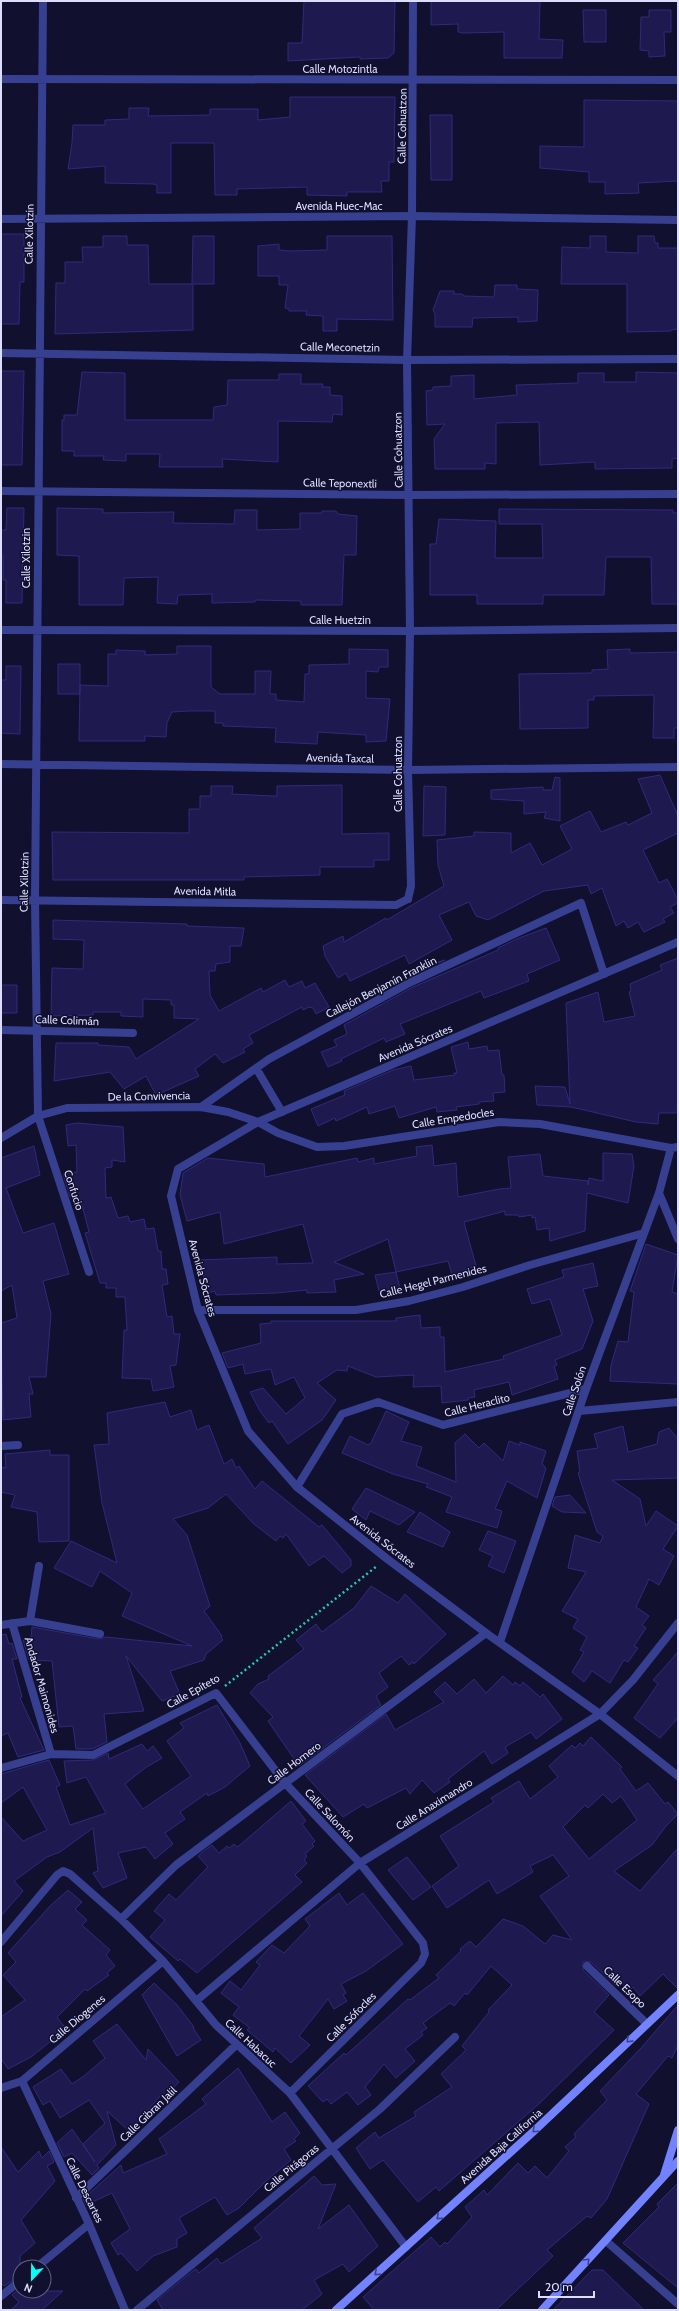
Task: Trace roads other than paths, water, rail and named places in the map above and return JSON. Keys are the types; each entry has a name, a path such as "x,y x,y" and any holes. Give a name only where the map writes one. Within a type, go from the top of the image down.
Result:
{"main road":[{"name":"Avenida Baja California","path":"336,2310 534,2131 678,1995"},
{"path":"663,2178 678,2130"},
{"path":"542,2310 606,2242 678,2161"}],"street":[{"name":"Calle Xilotzin","path":"38,1116 35,1030 35,900 38,764 37,490 43,1"},
{"name":"Calle Cohuatzon","path":"408,899 411,886 408,770 410,495 407,360 412,216 413,1"},
{"name":"Calle Motozintla","path":"1,79 678,80"},
{"name":"Avenida Huec-Mac","path":"1,219 412,216 678,220"},
{"name":"Calle Meconetzin","path":"1,353 407,360 678,359"},
{"name":"Calle Teponextli","path":"1,491 37,490 410,495 678,494"},
{"name":"Calle Huetzin","path":"1,630 410,631 678,628"},
{"name":"Avenida Taxcal","path":"1,764 408,770 678,767"},
{"name":"Avenida Mitla","path":"1,900 396,905 408,899"},
{"name":"Callejón Benjamín Franklin","path":"201,1107 269,1059 411,982 581,903 604,974"},
{"name":"Avenida Sócrates","path":"678,942 258,1122 178,1169 170,1196 198,1310 248,1431 297,1487 386,1558 486,1633 600,1714 678,1776"},
{"name":"Calle Colimán","path":"1,1030 132,1033"},
{"path":"256,1068 282,1112"},
{"name":"De la Convivencia","path":"1,1138 38,1116 67,1108 201,1107 228,1112 258,1122"},
{"name":"Confucio","path":"38,1116 89,1272"},
{"name":"Calle Empedocles","path":"258,1122 278,1133 317,1147 344,1146 499,1122 540,1124 675,1148"},
{"name":"Calle Solón","path":"500,1642 586,1389 675,1148"},
{"path":"658,1193 678,1239"},
{"name":"Calle Hegel Parmenides","path":"198,1310 356,1310 409,1301 455,1289 644,1233"},
{"name":"Calle Heraclito","path":"297,1487 342,1414 378,1402 443,1425 586,1389"},
{"path":"579,1411 678,1402"},
{"path":"1,1446 18,1445"},
{"path":"30,1621 39,1566"},
{"path":"1,1625 30,1621 100,1634"},
{"name":"Andador Maimonides","path":"12,1623 51,1754"},
{"name":"Calle Anaximandro","path":"196,2001 360,1863 600,1714 634,1680 678,1623"},
{"name":"Calle Homero","path":"122,1918 176,1865 486,1633"},
{"name":"Calle Epíteto","path":"1,1768 51,1754 93,1755 216,1693"},
{"name":"Calle Salomón","path":"216,1693 285,1783 360,1863 423,1943 425,1954"},
{"name":"Calle Habacuc","path":"1,1942 57,1875 63,1871 70,1874 122,1918 163,1961 196,2001 236,2045 290,2093 406,2247"},
{"name":"Calle Sófocles","path":"290,2093 421,1963 425,1954"},
{"name":"Calle Diogenes","path":"1,2088 22,2081 163,1961"},
{"name":"Calle Esopo","path":"587,1966 647,2024"},
{"name":"Calle Pitágoras","path":"137,2310 332,2150 409,2084 455,2037"},
{"name":"Calle Gibran Jalil","path":"76,2198 236,2045"},
{"name":"Calle Descartes","path":"22,2081 89,2224 125,2310"},
{"path":"47,2259 89,2224"},
{"path":"606,2242 678,2304"},
{"path":"1,2296 12,2287"}]}
